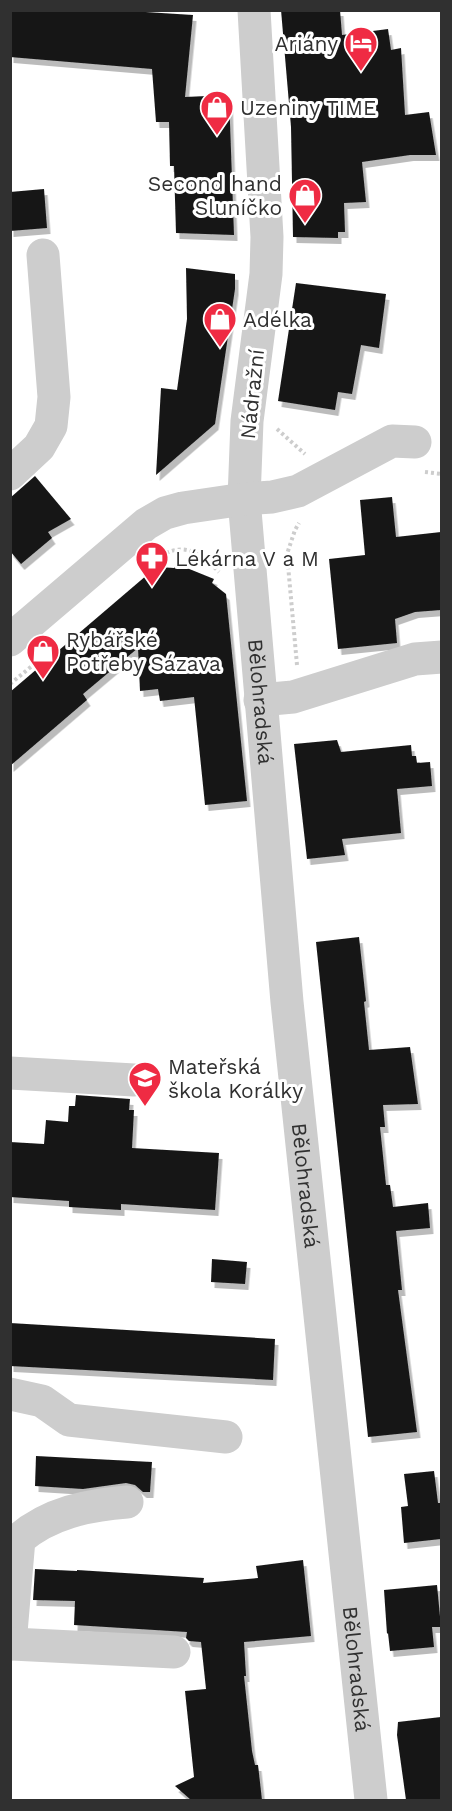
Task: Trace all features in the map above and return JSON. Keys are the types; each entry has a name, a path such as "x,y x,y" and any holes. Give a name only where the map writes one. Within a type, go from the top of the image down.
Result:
{"street":[{"name":"Nádražní","path":"244,499 247,421 266,274 267,237 255,10"},
{"path":"10,474 39,447 51,426 54,397 43,255"},
{"path":"10,640 146,524 165,513 183,508 272,497 298,490 392,441 418,457"},
{"name":"Bělohradská","path":"244,499 287,1002 371,1800"},
{"path":"260,700 293,697 415,659 441,657"},
{"path":"10,1073 134,1080"},
{"path":"10,1394 42,1401 69,1420 226,1437"},
{"path":"127,1502 94,1504 68,1512 33,1527 19,1539 11,1644 174,1652"}],"path":[{"path":"272,424 312,462"},
{"path":"418,457 441,474"},
{"path":"297,667 287,554 295,530 302,519"},
{"path":"156,559 170,550 187,550 198,553 208,560 222,577"},
{"path":"10,684 38,660"}],"building":[{"path":"10,10 114,10 193,15 185,97 229,95 234,235 176,233 174,166 170,166 169,122 156,122 152,69 10,57"},
{"path":"281,10 340,10 342,35 388,29 391,50 401,48 405,115 429,112 436,155 410,155 362,162 366,202 344,203 345,232 338,232 338,238 293,237 291,127"},
{"path":"44,189 47,228 10,231 10,192"},
{"path":"186,268 235,274 235,289 215,424 156,475 161,388 177,390 187,319"},
{"path":"296,283 386,294 379,348 361,345 352,394 338,392 335,410 278,401"},
{"path":"35,476 71,519 48,532 52,538 21,564 10,551 10,498"},
{"path":"392,497 396,537 441,532 441,610 415,612 395,619 397,643 338,649 329,559 365,555 360,500"},
{"path":"177,564 214,579 212,583 226,594 247,801 205,805 194,697 160,701 158,689 140,691 138,648 83,694 87,700 10,766 10,692 154,569 174,568"},
{"path":"337,740 341,752 411,745 412,756 416,756 417,763 430,762 432,786 397,789 401,833 342,839 345,855 307,859 294,744"},
{"path":"359,937 369,1050 410,1047 418,1104 383,1105 385,1127 380,1127 386,1185 390,1185 393,1207 428,1203 430,1228 396,1231 402,1290 398,1290 417,1432 368,1437 316,942"},
{"path":"76,1095 130,1099 129,1110 134,1110 132,1148 219,1153 215,1210 121,1204 121,1210 69,1207 69,1201 10,1197 10,1142 44,1144 46,1120 68,1122 69,1106 75,1106"},
{"path":"212,1259 247,1262 245,1284 211,1282"},
{"path":"10,1323 275,1339 273,1380 10,1366"},
{"path":"36,1456 152,1462 150,1492 143,1492 135,1485 126,1483 83,1489 35,1486"},
{"path":"434,1471 438,1503 441,1503 441,1539 404,1543 401,1507 408,1506 404,1474"},
{"path":"303,1560 311,1636 244,1642 246,1676 244,1676 252,1751 255,1765 258,1765 262,1800 191,1800 175,1786 194,1777 185,1691 206,1689 201,1642 189,1641 186,1638 187,1632 74,1625 75,1601 33,1600 35,1569 204,1578 203,1583 258,1578 256,1566"},
{"path":"437,1585 441,1627 432,1627 434,1647 390,1651 384,1590"},
{"path":"441,1717 441,1800 406,1800 397,1735 398,1722"}],"place":[{"name":"Ariány","path":"361,72"},
{"name":"Uzeniny TIME","path":"217,136"},
{"name":"Second hand Sluníčko","path":"305,224"},
{"name":"Adélka","path":"220,348"},
{"name":"Lékárna V a M","path":"152,587"},
{"name":"Rybářské Potřeby Sázava","path":"43,680"},
{"name":"Mateřská škola Korálky","path":"145,1107"}]}
